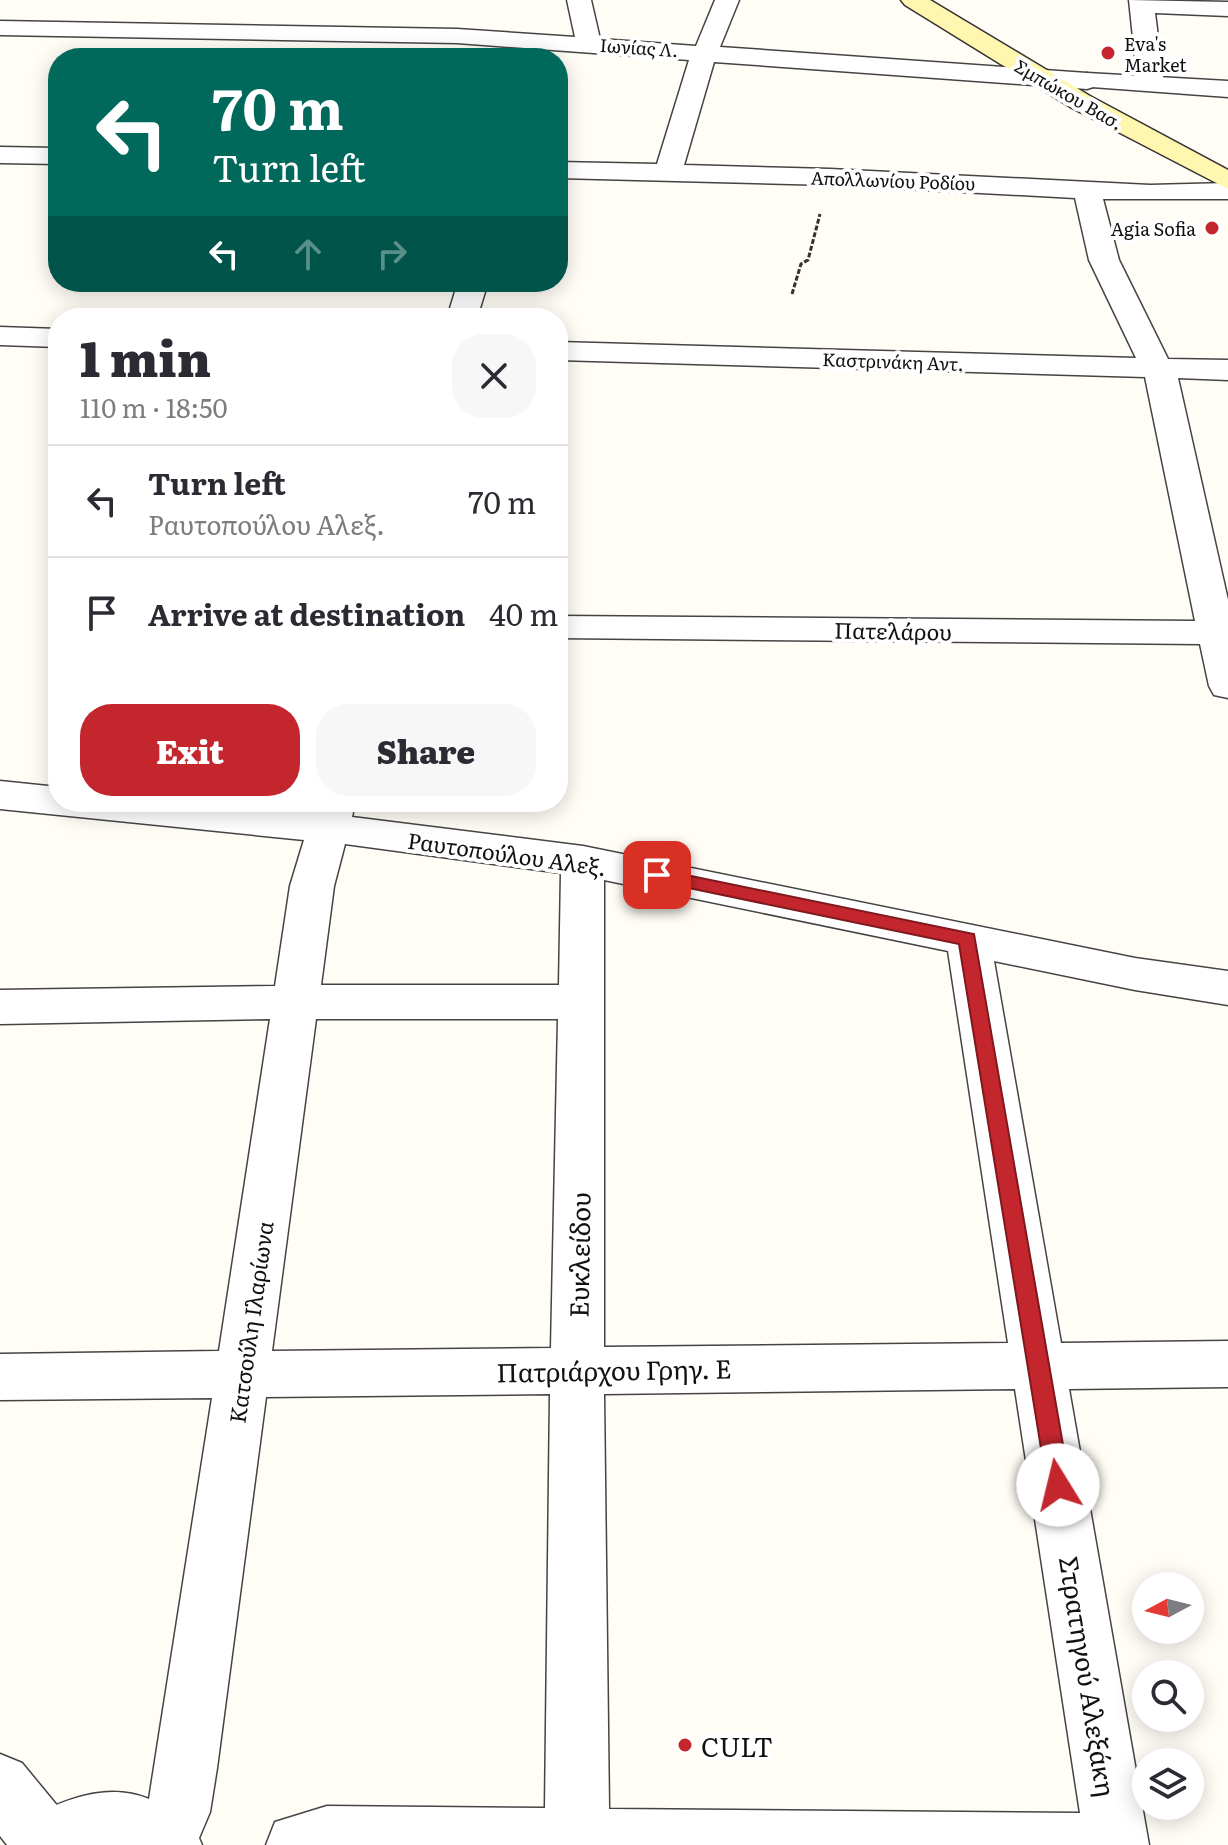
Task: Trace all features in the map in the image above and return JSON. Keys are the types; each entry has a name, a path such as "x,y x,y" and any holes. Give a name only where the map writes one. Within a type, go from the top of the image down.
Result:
{"main road":[{"name":"Σμπώκου Βασ.","path":"913,0 1040,78 1228,181"},
{"name":"Σμπώκου Βασ.","path":"951,0 1087,81 1228,156"}],"street":[{"path":"579,0 589,44"},
{"path":"668,172 704,52 727,0"},
{"path":"1151,85 1141,2 1228,9"},
{"path":"361,10 395,48"},
{"path":"103,20 115,40 116,48"},
{"name":"Ιωνίας Λ.","path":"0,28 103,20 381,33 589,44 1228,89"},
{"path":"0,155 48,156"},
{"name":"Απολλωνίου Ροδίου","path":"568,170 830,177 1163,194 1228,191"},
{"path":"1088,188 1093,223 1104,260 1158,368 1221,633 1228,686"},
{"path":"0,336 48,338"},
{"name":"Καστρινάκη Αντ.","path":"568,351 1228,370"},
{"name":"Πατελάρου","path":"568,627 1221,633"},
{"name":"Ραυτοπούλου Αλεξ.","path":"0,795 48,801"},
{"name":"Ραυτοπούλου Αλεξ.","path":"269,812 332,815 583,861 1135,974 1228,988"},
{"name":"Κατσούλη Ιλαρίωνα","path":"168,1843 178,1812 186,1768 312,886 332,815"},
{"name":"Ευκλείδου","path":"577,1841 577,1369 583,861"},
{"name":"Στρατηγού Αλεξάκη","path":"968,939 1117,1845"},
{"path":"0,1007 295,1002 582,1002"},
{"name":"Πατριάρχου Γρηγ. Ε","path":"0,1377 1228,1364"},
{"path":"0,1785 45,1844 64,1833 99,1823 135,1826 168,1843"},
{"path":"298,1845 327,1838 1091,1845"}],"path":[{"path":"792,294 801,264 808,260 830,177"}],"place":[{"name":"Eva's Market","path":"1108,53"},
{"name":"Agia Sofia","path":"1212,228"},
{"name":"CULT","path":"685,1745"}],"route":[{"path":"657,875 968,939 1058,1485"}]}
